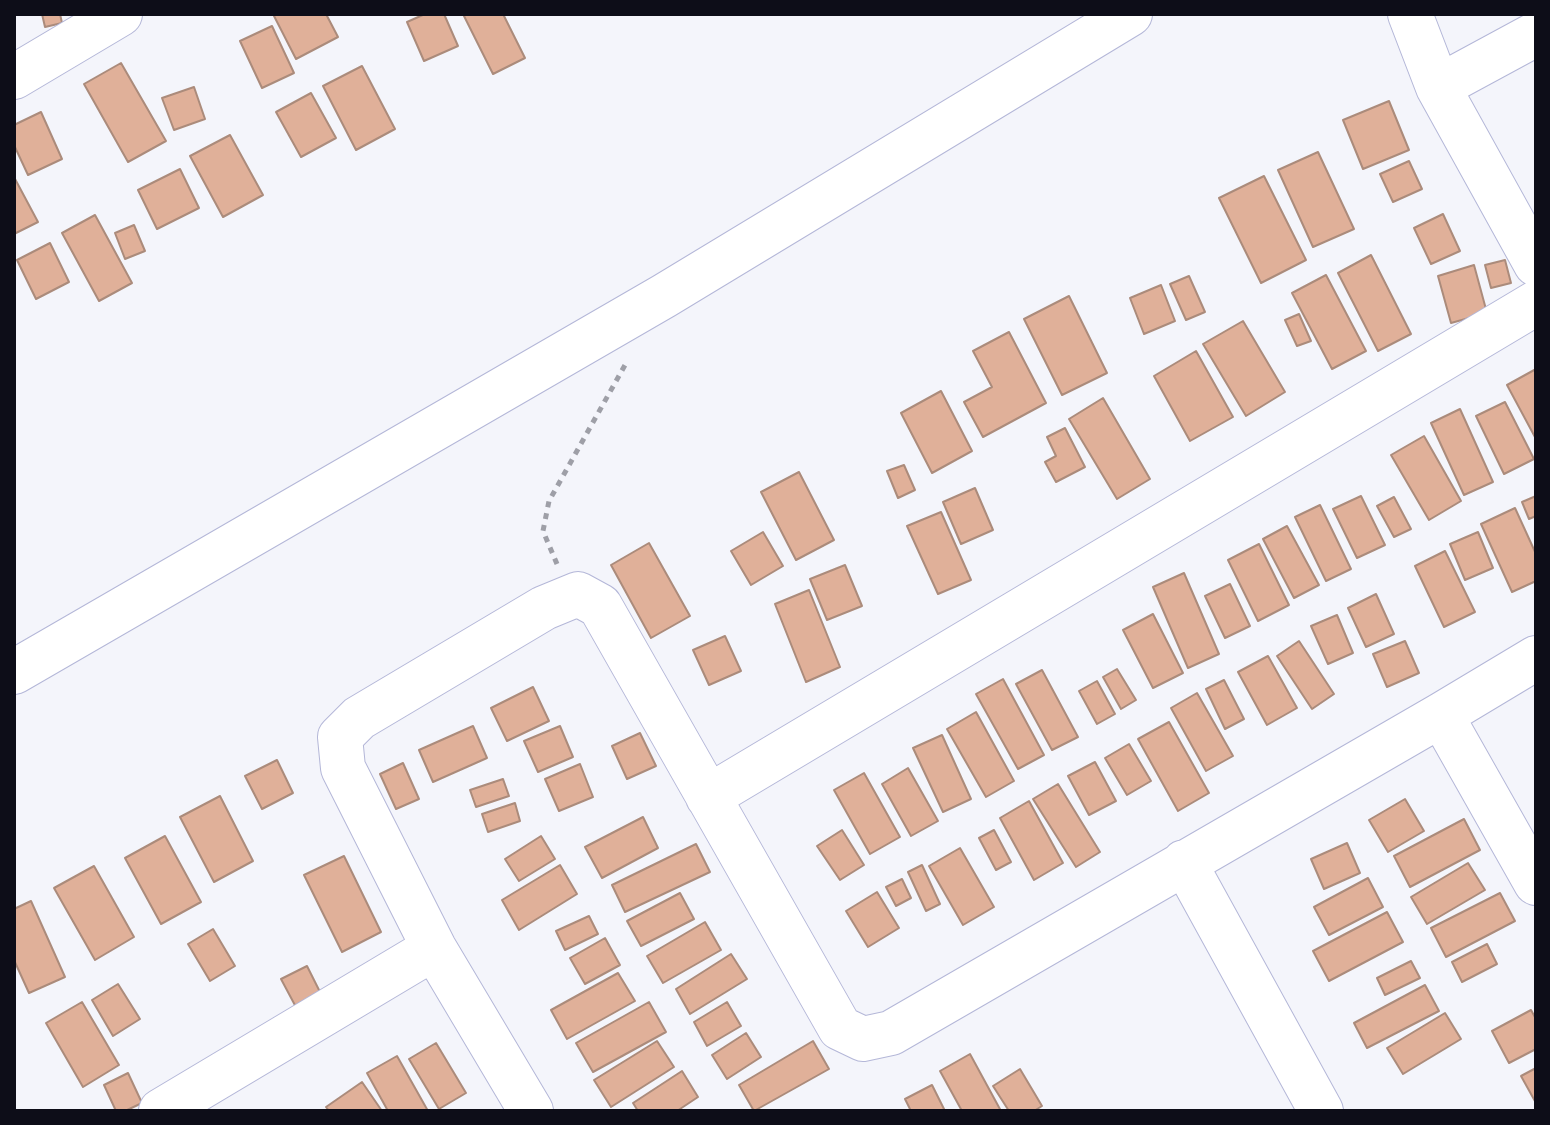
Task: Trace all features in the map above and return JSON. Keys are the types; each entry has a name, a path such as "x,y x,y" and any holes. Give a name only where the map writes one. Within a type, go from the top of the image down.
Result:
{"street":[{"path":"14,77 120,14"},
{"path":"14,672 664,296 1130,14"},
{"path":"1410,14 1438,87 1536,264"},
{"path":"1438,87 1536,34"},
{"path":"708,797 1536,303"},
{"path":"531,1111 434,948 343,768 340,737 359,718 544,608 578,594 600,606 840,1028 863,1039 891,1033 1536,658"},
{"path":"1441,715 1536,883"},
{"path":"1184,862 1321,1111"},
{"path":"161,1111 434,948"}],"path":[{"path":"578,594 553,559 543,531 549,501 625,365"}],"building":[{"path":"42,14 60,14 62,23 45,27"},
{"path":"273,14 326,14 338,37 296,59"},
{"path":"425,14 444,14 458,46 424,61 407,22"},
{"path":"463,14 503,14 525,58 493,74"},
{"path":"272,26 294,73 262,88 240,41"},
{"path":"121,63 166,141 128,162 84,84"},
{"path":"362,66 395,129 356,150 323,86"},
{"path":"194,87 205,119 174,130 162,98"},
{"path":"311,93 336,138 301,157 276,112"},
{"path":"1389,101 1409,150 1363,169 1343,120"},
{"path":"41,112 62,159 28,175 14,145 14,125"},
{"path":"230,135 263,195 223,217 190,156"},
{"path":"1318,152 1354,229 1313,247 1278,170"},
{"path":"1409,161 1422,189 1393,202 1380,174"},
{"path":"180,169 199,208 157,229 138,190"},
{"path":"1264,176 1306,260 1261,283 1219,198"},
{"path":"14,177 38,222 14,234"},
{"path":"1443,214 1460,251 1431,264 1414,228"},
{"path":"95,215 132,283 99,301 62,233"},
{"path":"134,225 145,251 125,259 115,233"},
{"path":"50,243 69,282 36,299 17,260"},
{"path":"1371,255 1411,334 1378,351 1338,273"},
{"path":"1505,260 1511,283 1491,288 1485,265"},
{"path":"1474,265 1487,313 1451,323 1438,276"},
{"path":"1326,275 1366,351 1332,369 1292,293"},
{"path":"1189,276 1205,312 1186,320 1170,284"},
{"path":"1161,285 1175,321 1144,334 1130,298"},
{"path":"1069,296 1107,373 1062,395 1024,319"},
{"path":"1299,314 1311,341 1297,346 1285,320"},
{"path":"1243,321 1285,392 1246,416 1203,344"},
{"path":"1009,332 1046,403 983,437 964,402 992,387 973,351"},
{"path":"1196,351 1233,417 1190,441 1154,376"},
{"path":"1536,369 1536,439 1507,385"},
{"path":"941,391 972,451 932,473 901,413"},
{"path":"1103,398 1150,479 1117,499 1069,419"},
{"path":"1505,402 1534,459 1504,474 1476,416"},
{"path":"1460,409 1493,482 1464,495 1431,423"},
{"path":"1065,428 1085,467 1056,482 1045,462 1056,456 1047,437"},
{"path":"1424,436 1461,501 1429,520 1391,455"},
{"path":"904,465 915,490 898,498 887,471"},
{"path":"799,472 834,540 796,560 761,492"},
{"path":"975,488 993,530 961,544 943,502"},
{"path":"1361,496 1385,545 1357,558 1333,509"},
{"path":"1536,496 1536,516 1529,519 1522,502"},
{"path":"1394,497 1411,529 1394,537 1377,506"},
{"path":"1320,505 1351,569 1326,581 1295,517"},
{"path":"1515,508 1536,554 1536,581 1512,592 1481,524"},
{"path":"941,512 971,580 938,594 907,526"},
{"path":"1287,526 1319,585 1294,598 1263,539"},
{"path":"763,532 783,566 751,585 731,551"},
{"path":"1478,532 1493,568 1465,580 1450,544"},
{"path":"649,543 690,616 651,638 611,565"},
{"path":"1259,544 1289,605 1258,621 1228,560"},
{"path":"1445,551 1475,612 1444,627 1415,566"},
{"path":"845,565 862,606 827,620 810,579"},
{"path":"1184,573 1219,654 1188,668 1153,587"},
{"path":"1230,584 1250,626 1225,638 1205,596"},
{"path":"809,590 840,667 806,682 775,604"},
{"path":"1376,594 1394,634 1366,647 1348,608"},
{"path":"1153,614 1183,673 1153,688 1123,630"},
{"path":"1337,615 1353,653 1328,664 1311,626"},
{"path":"725,636 741,671 709,685 693,650"},
{"path":"1299,641 1334,694 1312,709 1277,656"},
{"path":"1405,641 1419,673 1387,687 1373,654"},
{"path":"1268,656 1297,708 1267,725 1238,672"},
{"path":"1117,669 1136,700 1121,709 1103,677"},
{"path":"1042,670 1078,737 1052,750 1016,684"},
{"path":"1003,679 1044,755 1018,769 976,694"},
{"path":"1224,680 1244,719 1225,729 1206,689"},
{"path":"1097,681 1115,714 1097,724 1079,691"},
{"path":"533,687 549,721 507,741 491,708"},
{"path":"1197,693 1233,756 1206,771 1171,708"},
{"path":"976,712 1014,781 986,797 947,729"},
{"path":"1169,722 1209,793 1178,811 1138,739"},
{"path":"473,726 487,758 433,782 419,750"},
{"path":"560,726 573,757 538,772 524,741"},
{"path":"640,733 656,766 627,779 612,746"},
{"path":"942,735 971,799 943,812 913,748"},
{"path":"1129,744 1151,781 1127,795 1105,758"},
{"path":"277,760 293,793 262,809 245,776"},
{"path":"1095,762 1116,801 1089,815 1068,776"},
{"path":"403,763 419,799 396,809 380,774"},
{"path":"580,764 593,797 559,811 545,779"},
{"path":"908,768 938,821 911,836 882,784"},
{"path":"864,773 900,837 870,854 834,790"},
{"path":"503,779 509,796 476,807 470,790"},
{"path":"1058,784 1100,852 1076,867 1033,799"},
{"path":"220,796 253,861 214,882 180,817"},
{"path":"1405,799 1424,831 1388,852 1369,820"},
{"path":"1029,801 1063,863 1034,880 1000,818"},
{"path":"515,803 520,821 488,832 482,814"},
{"path":"643,817 658,848 602,878 585,847"},
{"path":"1464,819 1480,850 1410,887 1394,856"},
{"path":"842,830 864,865 840,880 817,846"},
{"path":"994,830 1011,862 996,870 979,838"},
{"path":"165,836 201,902 161,924 125,858"},
{"path":"541,836 555,859 519,881 505,859"},
{"path":"1347,843 1360,873 1324,889 1311,859"},
{"path":"696,844 710,872 625,912 612,885"},
{"path":"960,848 994,907 963,925 929,866"},
{"path":"344,856 381,932 342,952 304,875"},
{"path":"1468,863 1485,890 1427,924 1411,897"},
{"path":"560,865 577,894 519,930 502,900"},
{"path":"922,865 940,904 926,911 908,872"},
{"path":"94,866 134,937 95,960 54,888"},
{"path":"1368,878 1383,907 1329,935 1314,907"},
{"path":"902,879 911,898 896,906 886,887"},
{"path":"877,892 899,928 868,947 846,911"},
{"path":"680,893 694,919 641,946 627,921"},
{"path":"1500,893 1515,921 1446,957 1431,928"},
{"path":"31,901 65,977 29,993 14,960 14,909"},
{"path":"1387,912 1403,942 1329,981 1313,951"},
{"path":"589,916 598,934 565,950 556,931"},
{"path":"705,922 721,950 663,983 647,956"},
{"path":"213,929 235,966 210,981 188,944"},
{"path":"605,938 620,965 585,984 570,958"},
{"path":"1487,944 1497,964 1462,982 1452,962"},
{"path":"731,954 747,979 690,1014 676,989"},
{"path":"1411,961 1420,978 1385,995 1377,978"},
{"path":"307,966 322,996 297,1009 281,979"},
{"path":"618,973 635,1001 567,1039 551,1010"},
{"path":"118,984 140,1019 113,1036 92,1000"},
{"path":"1425,985 1439,1011 1367,1048 1354,1023"},
{"path":"82,1002 119,1065 83,1087 46,1023"},
{"path":"649,1002 666,1032 593,1072 576,1043"},
{"path":"727,1002 741,1026 707,1046 694,1022"},
{"path":"1531,1010 1536,1019 1536,1049 1509,1063 1492,1031"},
{"path":"1445,1013 1461,1039 1403,1074 1387,1048"},
{"path":"746,1033 761,1057 727,1079 712,1055"},
{"path":"657,1041 674,1067 611,1107 594,1080"},
{"path":"813,1041 829,1069 754,1111 739,1085"},
{"path":"436,1043 466,1093 439,1109 409,1059"},
{"path":"970,1054 1001,1111 962,1111 940,1071"},
{"path":"397,1056 428,1111 388,1111 367,1073"},
{"path":"1536,1068 1536,1103 1521,1076"},
{"path":"1020,1069 1042,1106 1034,1111 1009,1111 993,1086"},
{"path":"682,1071 698,1097 677,1111 638,1111 633,1103"},
{"path":"128,1073 142,1103 125,1111 116,1111 104,1085"},
{"path":"362,1082 382,1111 329,1111 326,1107"},
{"path":"932,1085 945,1111 911,1111 905,1099"}]}
